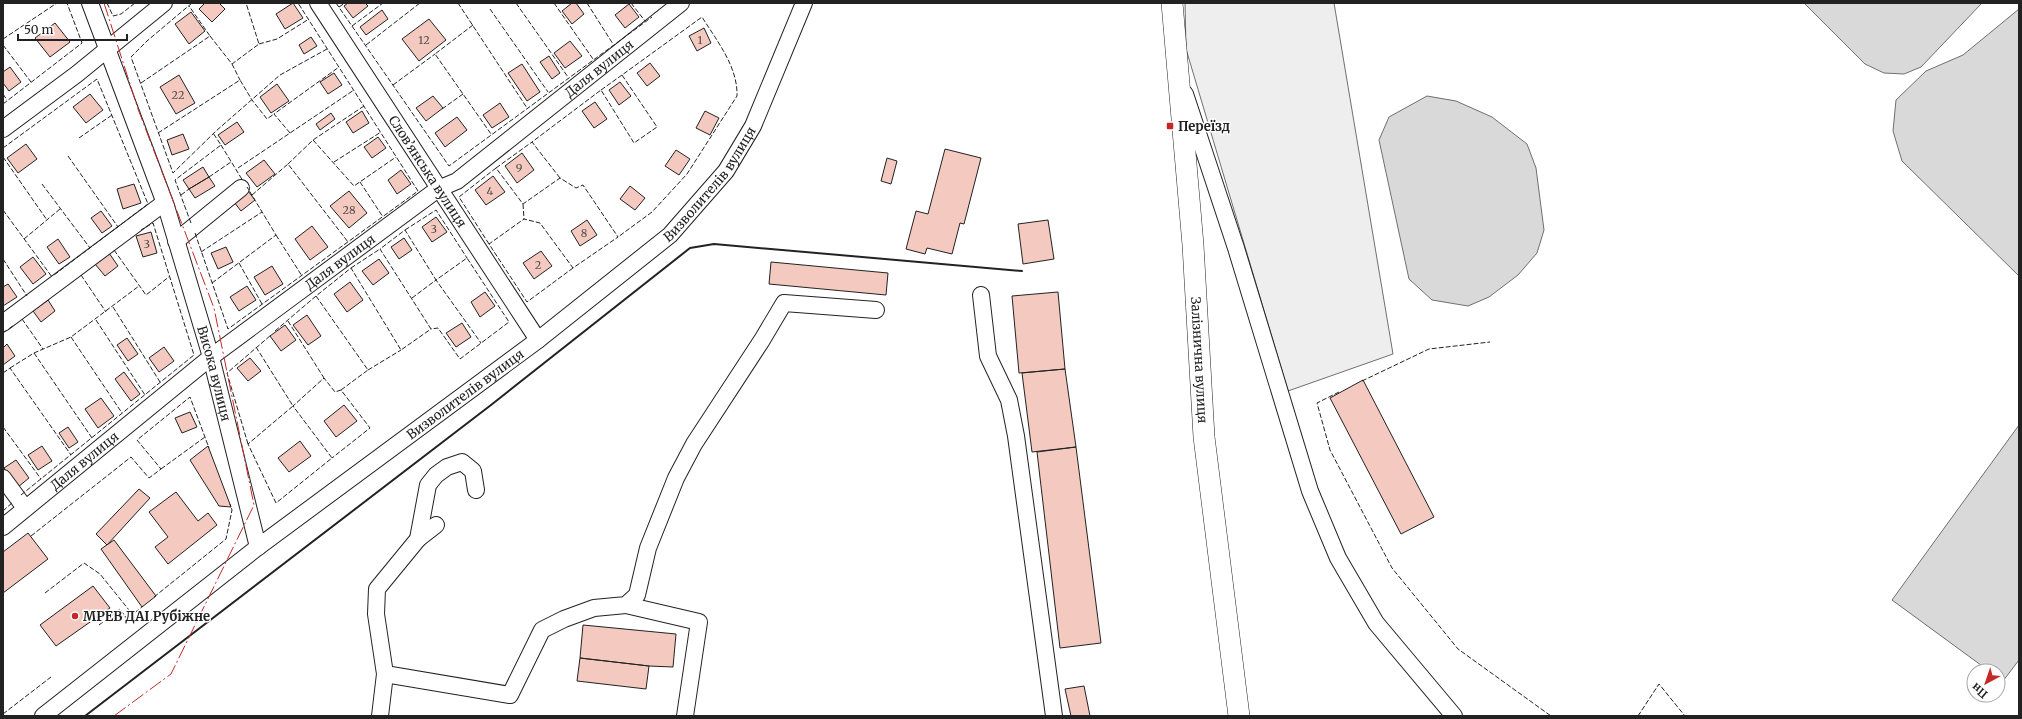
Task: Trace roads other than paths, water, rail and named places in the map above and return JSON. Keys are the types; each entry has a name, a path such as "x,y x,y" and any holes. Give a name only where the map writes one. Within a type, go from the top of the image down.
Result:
{"main road":[{"name":"Залізнична вулиця","path":"1172,3 1193,245 1204,437 1239,716"}],"street":[{"name":"Висока вулиця","path":"90,3 106,50 164,203 176,241 211,357 258,547"},
{"path":"3,129 77,74 164,3"},
{"name":"Слов’янська вулиця","path":"318,3 538,340"},
{"name":"Даля вулиця","path":"3,526 211,357 438,189 457,181 681,3"},
{"name":"Визволителів вулиця","path":"43,716 258,547 538,340 670,235 726,171 753,126 804,3"},
{"path":"1179,75 1236,248 1310,490 1338,558 1376,623 1454,716"},
{"path":"176,241 241,188"},
{"path":"3,323 164,203"},
{"path":"981,295 988,356 1009,400 1016,436 1054,716"},
{"path":"626,605 637,595 648,548 680,471 694,444 762,340 784,303 876,310"},
{"path":"418,539 428,485 436,475 447,467 462,462 473,471 476,490"},
{"path":"3,478 26,508"},
{"path":"380,716 384,674 376,614 377,589 418,539 436,525"},
{"path":"384,674 510,695 542,630 564,619 594,608 626,605 699,622 685,716"}],"place":[{"name":"Переїзд","path":"1170,126"},
{"name":"МРЕВ ДАІ Рубіжне","path":"75,616"}]}
